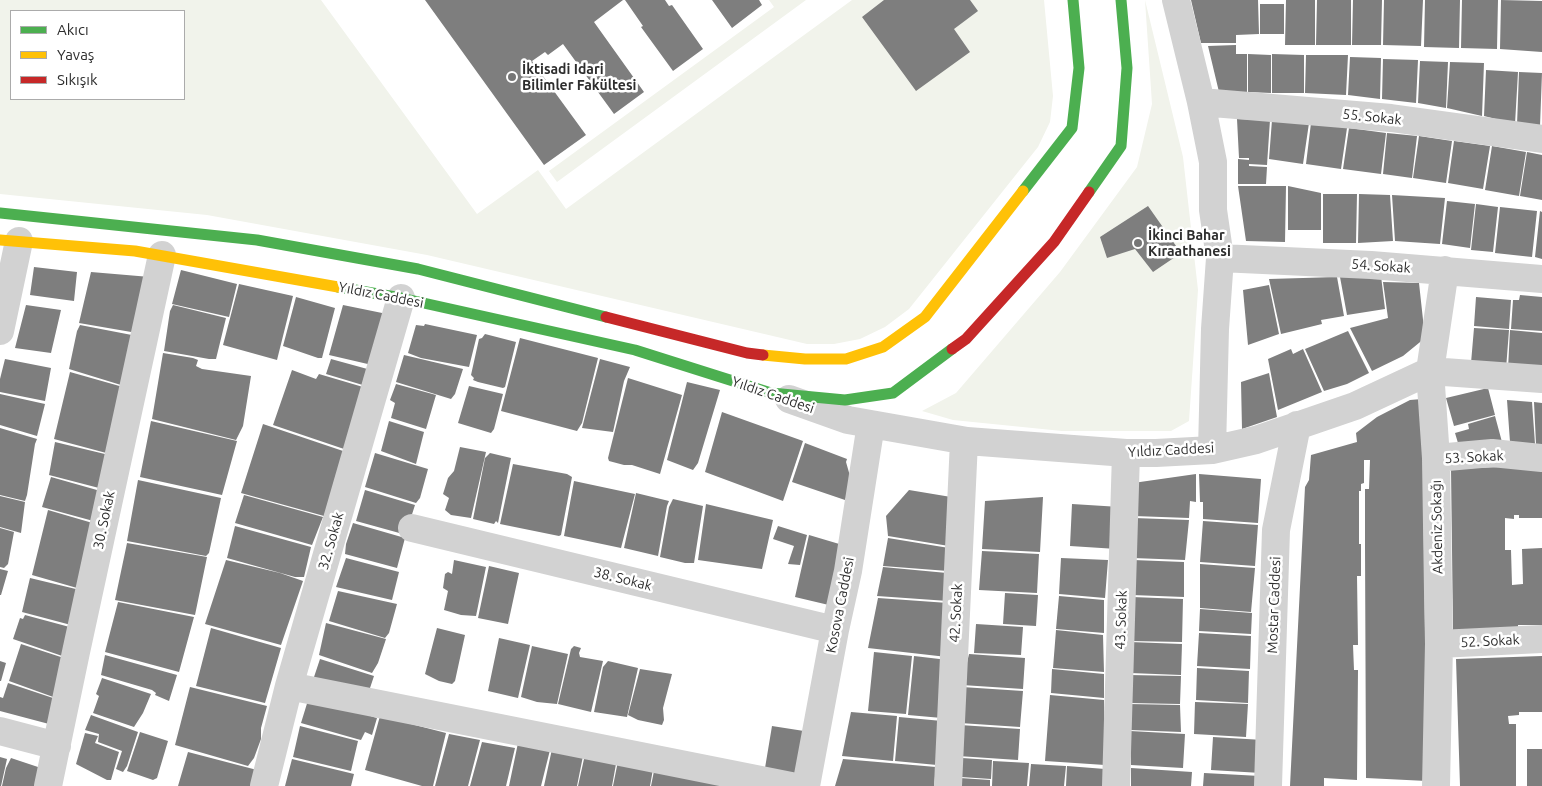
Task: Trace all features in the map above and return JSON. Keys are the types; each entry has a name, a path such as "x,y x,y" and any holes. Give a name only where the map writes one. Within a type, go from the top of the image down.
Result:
{"main road":[{"path":"0,213 267,242 418,269 747,352 805,359 846,359 883,347 925,317 1072,128 1079,68 1073,0"},
{"path":"771,393 845,400 893,392 966,339 1048,249 1122,146 1127,68 1122,0"},
{"name":"Yıldız Caddesi","path":"10,241 135,250 401,298 635,350 771,393"}],"street":[{"path":"1176,0 1201,102 1213,162 1213,210 1220,258 1215,329 1212,450"},
{"name":"55. Sokak","path":"1201,102 1391,118 1542,139"},
{"path":"0,331 10,241"},
{"name":"30. Sokak","path":"49,786 80,632 162,255"},
{"name":"54. Sokak","path":"1220,258 1371,265 1542,279"},
{"name":"Akdeniz Sokağı","path":"1436,786 1439,644 1436,458 1430,371 1445,270"},
{"name":"32. Sokak","path":"264,786 289,686 401,298"},
{"name":"Yıldız Caddesi","path":"771,393 848,420 964,441 1126,453 1156,453 1212,450 1256,440 1355,406 1430,371 1542,379"},
{"name":"Kosova Caddesi","path":"806,786 835,630 848,572 871,424"},
{"name":"Mostar Caddesi","path":"1268,786 1276,530 1297,425"},
{"name":"42. Sokak","path":"948,786 964,441"},
{"name":"43. Sokak","path":"1116,786 1126,453"},
{"name":"53. Sokak","path":"1436,458 1492,453 1542,458"},
{"name":"38. Sokak","path":"412,528 835,630"},
{"name":"52. Sokak","path":"1439,644 1542,639"},
{"path":"289,686 792,786"},
{"path":"0,731 57,746"}],"shaded area":[{"path":"0,0 321,0 477,214 538,170 566,209 852,0 1044,0 1053,96 1050,122 1038,147 909,309 885,327 860,339 834,344 807,344 427,255 207,215 0,194"},
{"path":"769,0 806,0 557,182 549,171 774,7"},
{"path":"1145,0 1183,157 1198,290 1189,421 1171,431 1062,431 953,420 922,411 956,393 1060,272 1137,167 1152,104"}],"building":[{"name":"İktisadi Idari Bilimler Fakültesi","path":"425,0 623,0 594,22 644,92 614,114 563,44 548,55 545,52 532,61 586,135 544,165"},
{"name":"İktisadi Idari Bilimler Fakültesi","path":"625,0 665,0 669,6 672,5 703,49 673,71 641,27 643,26"},
{"path":"712,0 759,0 762,5 732,28"},
{"path":"884,0 970,0 978,11 954,29 970,52 916,91 862,17"},
{"path":"1191,0 1258,0 1259,34 1236,35 1236,43 1201,43"},
{"path":"1286,0 1315,0 1315,45 1285,45"},
{"path":"1317,0 1351,0 1351,45 1316,45"},
{"path":"1353,0 1382,0 1381,45 1352,45"},
{"path":"1384,0 1423,0 1421,46 1383,45"},
{"path":"1425,0 1460,0 1459,48 1424,47"},
{"path":"1462,0 1498,0 1497,49 1461,48"},
{"path":"1501,0 1542,1 1542,52 1500,49"},
{"path":"1260,4 1284,4 1284,34 1260,34"},
{"path":"1236,45 1236,54 1247,54 1247,92 1219,92 1208,46"},
{"path":"1248,54 1271,55 1271,93 1248,92"},
{"path":"1272,54 1304,55 1304,93 1272,93"},
{"path":"1306,55 1348,55 1346,95 1305,93"},
{"path":"1350,57 1381,58 1380,99 1348,95"},
{"path":"1383,59 1418,60 1416,103 1382,99"},
{"path":"1420,61 1448,62 1446,108 1418,103"},
{"path":"1450,62 1484,63 1482,116 1447,108"},
{"path":"1486,70 1518,72 1515,124 1484,116"},
{"path":"1519,72 1542,73 1540,126 1517,125"},
{"path":"1237,119 1270,120 1267,165 1249,164 1249,166 1267,167 1266,184 1238,184 1238,159 1249,160 1249,158 1239,158"},
{"path":"1272,120 1309,123 1303,164 1269,159"},
{"path":"1311,123 1347,128 1341,169 1306,164"},
{"path":"1349,128 1386,133 1381,174 1343,169"},
{"path":"1387,133 1417,136 1412,178 1383,174"},
{"path":"1419,136 1452,141 1446,183 1413,178"},
{"path":"1454,141 1490,146 1483,189 1448,183"},
{"path":"1492,146 1526,152 1519,196 1485,190"},
{"path":"1527,152 1542,155 1542,200 1520,196"},
{"path":"1238,186 1286,186 1285,242 1246,241"},
{"path":"1288,186 1321,193 1321,230 1288,230"},
{"path":"1323,194 1357,194 1356,243 1323,243"},
{"path":"1359,194 1390,195 1393,241 1358,243"},
{"path":"1392,195 1445,198 1440,244 1395,241"},
{"path":"1447,201 1475,204 1470,248 1442,244"},
{"path":"1476,204 1498,207 1493,252 1471,250"},
{"name":"İkinci Bahar Kıraathanesi","path":"1148,206 1181,253 1153,272 1135,249 1107,258 1100,237"},
{"path":"1500,207 1537,211 1532,257 1495,253"},
{"path":"1540,211 1542,212 1542,259 1535,257"},
{"path":"34,267 77,272 74,301 30,295"},
{"path":"181,270 237,284 229,317 172,304"},
{"path":"91,272 150,277 137,333 79,323"},
{"path":"1381,276 1385,309 1347,315 1340,277"},
{"path":"1337,277 1344,316 1321,320 1322,324 1281,334 1269,279"},
{"path":"1383,282 1419,283 1425,338 1403,356 1372,371 1350,328 1388,318"},
{"path":"239,284 293,296 277,360 223,345"},
{"path":"1269,285 1279,334 1248,345 1243,290"},
{"path":"1520,295 1542,297 1542,331 1511,329 1513,300 1519,300"},
{"path":"296,297 335,308 322,358 283,346"},
{"path":"1476,297 1511,300 1509,329 1474,326"},
{"path":"26,305 61,310 51,353 15,348"},
{"path":"173,305 226,318 216,359 164,351 170,311"},
{"path":"343,305 387,314 372,365 329,355"},
{"path":"425,324 477,335 469,367 421,358 408,353 416,325 424,326"},
{"path":"80,325 137,336 121,385 69,369"},
{"path":"1474,328 1509,330 1506,369 1471,363"},
{"path":"1510,330 1542,333 1542,370 1508,369"},
{"path":"1348,331 1369,373 1347,384 1324,391 1305,349"},
{"path":"485,334 516,342 505,387 503,388 473,380 474,378 471,375 479,339"},
{"path":"520,338 598,358 582,423 577,431 501,411"},
{"path":"1291,349 1293,354 1303,349 1322,392 1278,410 1268,359"},
{"path":"163,353 198,360 196,366 202,369 251,376 243,426 236,440 152,419"},
{"path":"404,355 463,369 455,394 451,399 396,382"},
{"path":"5,359 51,368 45,401 0,392 0,379"},
{"path":"331,359 371,370 366,386 326,374"},
{"path":"600,359 630,367 624,381 613,432 582,428"},
{"path":"292,370 316,379 319,374 363,387 344,449 273,425"},
{"path":"70,372 123,387 110,454 54,439"},
{"path":"1269,373 1277,417 1242,429 1241,382"},
{"path":"628,378 682,395 660,474 632,465 609,461 608,458"},
{"path":"687,382 720,390 698,463 693,470 667,460"},
{"path":"396,384 436,395 426,429 391,418 395,403 390,400"},
{"path":"469,386 503,394 494,429 491,433 458,423"},
{"path":"1488,388 1495,415 1454,426 1446,398"},
{"path":"0,394 45,404 37,436 0,425"},
{"path":"1422,399 1427,781 1366,778 1365,489 1369,489 1370,460 1364,460 1364,483 1361,484 1361,491 1359,491 1361,576 1357,576 1358,645 1353,645 1354,670 1358,670 1357,780 1324,778 1324,786 1290,786 1305,487 1309,480 1311,455 1357,442 1356,433 1377,417 1410,400"},
{"path":"1507,400 1532,402 1535,444 1510,442"},
{"path":"1534,402 1542,403 1542,444 1536,444"},
{"path":"722,412 803,441 783,501 705,472"},
{"path":"1495,416 1502,442 1461,453 1455,433 1469,429 1468,424"},
{"path":"151,421 237,441 222,495 140,477"},
{"path":"389,421 424,432 416,464 381,451"},
{"path":"263,424 346,452 324,516 241,493"},
{"path":"0,428 37,439 25,501 0,495"},
{"path":"55,442 109,455 99,488 49,475"},
{"path":"805,443 847,459 846,462 852,483 845,500 792,482"},
{"path":"460,447 486,452 471,518 451,515 445,510 449,498 443,494 448,478 454,471"},
{"path":"375,453 428,469 420,498 416,503 365,487"},
{"path":"490,453 511,458 498,523 496,521 494,524 473,519 485,458"},
{"path":"513,464 567,474 572,477 561,535 500,524"},
{"path":"1524,466 1542,468 1542,518 1519,518 1519,515 1514,515 1514,519 1505,518 1505,550 1511,550 1512,585 1523,584 1522,549 1542,548 1542,625 1518,625 1518,632 1453,630 1451,469"},
{"path":"1196,474 1196,502 1190,501 1189,518 1134,516 1133,483"},
{"path":"1199,474 1261,479 1258,523 1203,519 1203,502 1200,502"},
{"path":"51,477 104,492 97,522 42,507"},
{"path":"138,480 221,498 209,553 206,556 127,541"},
{"path":"574,481 635,494 621,548 564,536"},
{"path":"365,490 415,505 406,533 403,534 356,521"},
{"path":"909,490 957,498 949,546 888,536 886,516"},
{"path":"636,493 669,501 658,556 624,548"},
{"path":"244,495 323,517 312,545 235,523"},
{"path":"0,496 25,502 21,533 0,527"},
{"path":"1043,497 1040,552 982,549 985,501"},
{"path":"673,499 703,506 694,563 685,563 660,557 669,507"},
{"path":"706,504 773,520 762,569 698,560"},
{"path":"1072,504 1120,507 1117,549 1070,546"},
{"path":"48,510 96,524 84,590 32,575"},
{"path":"1134,518 1189,520 1185,560 1133,558"},
{"path":"1203,521 1258,525 1255,566 1200,562"},
{"path":"353,523 405,538 397,568 345,554 346,544"},
{"path":"235,526 311,547 304,577 295,577 227,558"},
{"path":"778,526 807,535 800,565 788,564 794,546 773,539"},
{"path":"0,528 14,532 8,564 4,568 0,567"},
{"path":"809,535 846,546 833,606 795,597"},
{"path":"888,538 949,548 948,571 883,566"},
{"path":"127,543 207,557 195,615 115,600"},
{"path":"982,551 1039,554 1037,593 979,590"},
{"path":"346,558 399,572 392,600 336,587"},
{"path":"1061,558 1108,560 1105,598 1059,594"},
{"path":"226,560 280,573 303,581 281,645 205,624"},
{"path":"454,560 486,567 476,616 461,615 444,610 448,591 443,588 445,574 448,572 452,574"},
{"path":"1133,560 1184,562 1184,597 1132,595"},
{"path":"1200,564 1255,568 1251,612 1200,608"},
{"path":"489,566 519,573 508,624 478,618"},
{"path":"883,567 947,573 948,601 877,596"},
{"path":"0,569 8,571 1,595 0,595"},
{"path":"30,578 80,590 71,625 22,612"},
{"path":"338,591 397,604 389,633 385,638 329,621"},
{"path":"1005,593 1038,595 1036,626 1003,624"},
{"path":"1059,596 1104,600 1104,633 1056,629"},
{"path":"1132,597 1183,599 1182,642 1131,641"},
{"path":"878,598 948,603 947,657 868,648"},
{"path":"118,602 194,617 179,672 105,652"},
{"path":"1200,609 1252,613 1251,634 1199,631"},
{"path":"25,615 77,629 68,658 13,639 20,618 23,619"},
{"path":"326,623 386,639 378,663 372,673 319,655"},
{"path":"976,624 1023,627 1021,655 974,653"},
{"path":"211,628 281,648 265,703 196,686"},
{"path":"437,628 465,635 455,681 452,684 439,681 425,674"},
{"path":"1056,630 1103,635 1104,672 1053,668"},
{"path":"1199,633 1251,636 1250,669 1197,666"},
{"path":"499,638 530,645 518,698 488,691"},
{"path":"1130,642 1182,644 1181,675 1130,673"},
{"path":"21,644 70,660 56,698 9,681"},
{"path":"532,646 568,654 557,704 537,702 521,697"},
{"path":"574,646 581,648 580,657 603,661 591,712 558,704 571,649"},
{"path":"874,652 912,656 906,714 868,711"},
{"path":"969,654 1025,658 1023,689 962,685"},
{"path":"105,655 177,675 169,701 155,695 156,693 152,690 101,675"},
{"path":"914,656 948,660 942,718 908,715"},
{"path":"1542,656 1542,712 1519,712 1519,715 1508,716 1509,724 1516,724 1516,786 1460,786 1456,659"},
{"path":"320,659 374,676 367,697 313,680"},
{"path":"0,661 6,663 1,681 0,681"},
{"path":"608,661 638,668 627,717 594,712 603,667"},
{"path":"1197,668 1249,671 1248,703 1196,700"},
{"path":"640,669 672,674 663,708 664,720 662,725 638,720 628,715"},
{"path":"1052,669 1104,674 1104,698 1051,693"},
{"path":"1129,675 1181,676 1180,704 1129,703"},
{"path":"102,678 151,694 143,713 134,727 93,713 99,696 96,694"},
{"path":"8,683 56,699 49,724 0,711 0,697 3,698"},
{"path":"190,687 267,706 261,728 261,739 254,758 248,766 175,745"},
{"path":"962,687 1023,691 1020,727 960,723"},
{"path":"1050,695 1104,700 1105,765 1045,761"},
{"path":"309,697 377,718 372,735 365,732 361,740 301,723"},
{"path":"1195,702 1248,704 1246,737 1194,734"},
{"path":"1129,704 1180,705 1181,732 1130,730"},
{"path":"851,712 897,716 893,761 842,756"},
{"path":"91,715 138,732 127,766 123,772 116,769 122,751 98,742 99,734 85,730"},
{"path":"380,716 446,733 433,786 422,786 365,770"},
{"path":"899,717 942,721 937,765 895,761"},
{"path":"960,725 1020,729 1018,760 958,756"},
{"path":"300,726 358,741 351,771 293,757"},
{"path":"772,726 804,731 796,774 765,768"},
{"path":"1130,731 1185,734 1183,768 1131,765"},
{"path":"140,732 168,741 157,778 153,780 127,771"},
{"path":"85,733 98,736 95,743 119,752 111,780 107,780 76,764"},
{"path":"449,734 480,740 468,786 435,786"},
{"path":"1213,737 1263,740 1261,773 1211,770"},
{"path":"482,742 515,748 506,786 470,786"},
{"path":"518,743 550,750 541,786 509,786"},
{"path":"552,749 583,756 577,786 544,786"},
{"path":"1527,749 1542,749 1542,786 1527,786"},
{"path":"188,752 257,770 252,786 178,786"},
{"path":"587,756 616,764 612,786 578,786 584,759"},
{"path":"0,757 7,759 1,786 0,786"},
{"path":"11,758 44,769 41,786 2,786 6,768"},
{"path":"962,758 992,760 991,779 961,777"},
{"path":"292,759 354,774 351,786 285,786"},
{"path":"843,759 936,767 934,786 835,786"},
{"path":"618,761 653,769 650,786 613,786"},
{"path":"993,761 1029,763 1027,786 992,786"},
{"path":"1031,764 1066,766 1064,786 1029,786"},
{"path":"1067,766 1105,769 1104,786 1066,786"},
{"path":"1131,768 1192,772 1191,786 1131,786"},
{"path":"654,771 731,786 651,786"},
{"path":"1204,773 1260,776 1259,786 1203,786"},
{"path":"960,778 990,780 990,786 960,786"}],"traffic: fast":[{"path":"1023,191 1072,128 1079,68 1073,0"},
{"path":"1089,192 1121,146 1127,68 1121,0"},
{"path":"0,213 257,240 418,269 606,317"},
{"path":"338,287 401,298 635,350 771,393 845,400 893,393 952,349"}],"traffic: slow":[{"path":"763,355 805,359 846,359 883,347 925,317 1023,191"},
{"path":"0,240 135,251 338,287"}],"traffic: jam":[{"path":"952,349 966,339 1054,242 1089,192"},
{"path":"606,317 747,353 763,355"}],"place":[{"name":"İktisadi Idari Bilimler Fakültesi","path":"512,77"},
{"name":"İkinci Bahar Kıraathanesi","path":"1138,243"}]}
